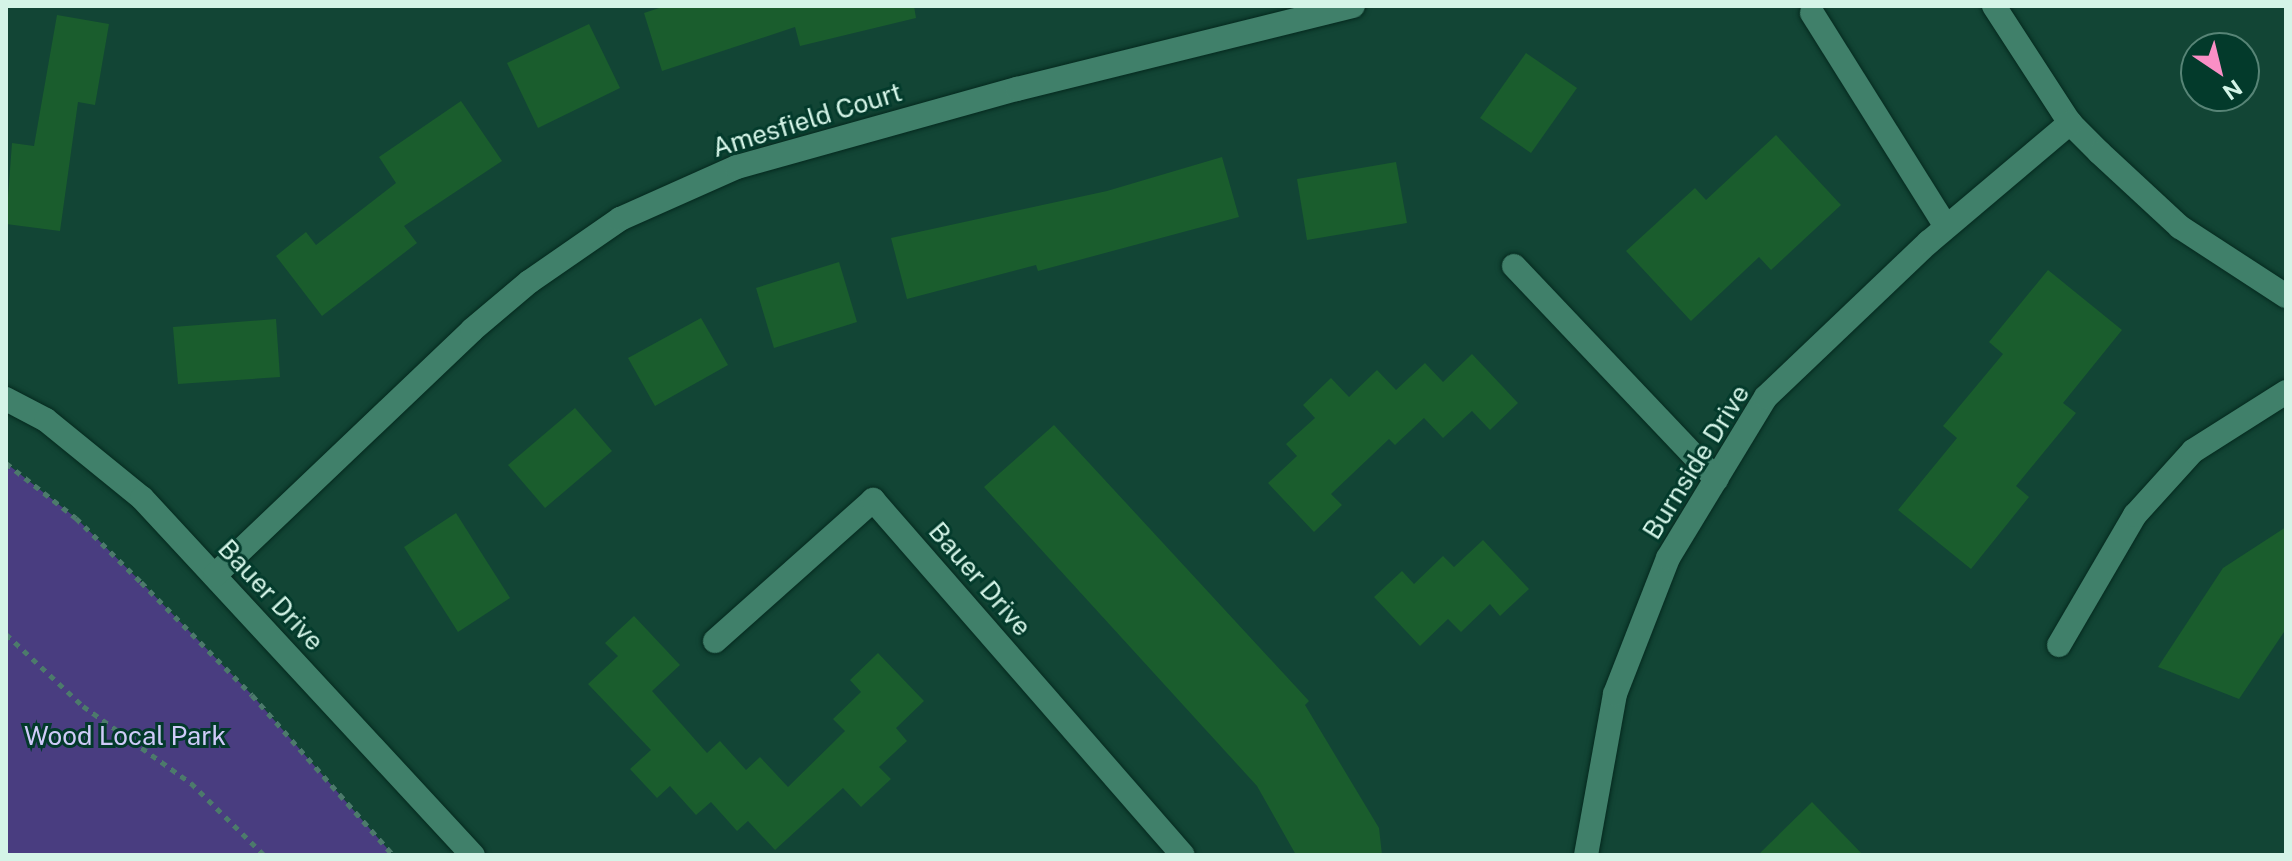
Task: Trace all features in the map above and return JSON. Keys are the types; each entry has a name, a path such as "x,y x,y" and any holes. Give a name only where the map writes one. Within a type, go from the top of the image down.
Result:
{"street":[{"name":"Amesfield Court","path":"215,575 472,330 529,282 620,219 737,167 1017,89 1353,6"},
{"path":"1994,6 2070,123 2180,227 2286,296"},
{"path":"1812,13 1946,227"},
{"name":"Burnside Drive","path":"1586,855 1615,694 1668,558 1766,397 1946,227 2070,123"},
{"path":"1514,266 1648,413 1716,479"},
{"path":"2059,645 2135,515 2193,451 2286,392"},
{"name":"Bauer Drive","path":"6,399 46,420 142,498 473,855"},
{"name":"Bauer Drive","path":"715,641 873,500 1183,855"}],"path":[{"path":"6,463 76,518 141,582 252,695 393,855"},
{"path":"6,634 83,706 191,783 264,855"}],"green space":[{"name":"Wood Local Park","path":"6,463 76,518 141,582 252,695 393,855 6,855"}],"building":[{"path":"665,6 914,6 916,18 800,46 795,27 662,71 644,13"},
{"path":"57,15 109,24 95,105 78,102 60,231 6,224 12,143 34,146"},
{"path":"589,24 620,88 538,128 507,63"},
{"path":"1526,53 1577,88 1531,153 1480,118"},
{"path":"461,101 502,161 404,226 417,243 322,316 276,256 306,232 316,245 396,183 379,157"},
{"path":"1776,135 1841,205 1771,270 1759,257 1691,321 1626,251 1695,188 1706,200"},
{"path":"1222,157 1239,217 1038,271 1036,265 907,299 891,238 1107,191"},
{"path":"1396,162 1407,223 1307,240 1297,179"},
{"path":"839,262 857,322 774,348 756,288"},
{"path":"2048,270 2122,330 2063,403 2076,413 2016,486 2029,497 1971,569 1898,510 1957,438 1943,426 2003,354 1989,342"},
{"path":"701,318 728,365 655,406 628,358"},
{"path":"276,319 280,377 178,384 173,327"},
{"path":"1472,354 1518,403 1490,430 1472,411 1443,438 1424,418 1395,445 1389,439 1331,494 1342,505 1314,532 1268,483 1297,456 1286,444 1315,418 1303,405 1331,378 1349,397 1377,370 1396,390 1425,363 1443,382"},
{"path":"575,408 612,451 545,508 508,465"},
{"path":"1054,425 1309,701 1305,705 1379,828 1382,855 1296,855 1257,786 984,487"},
{"path":"456,513 510,598 458,632 404,547"},
{"path":"2286,527 2286,629 2239,699 2158,667 2223,568"},
{"path":"1483,540 1529,589 1500,616 1490,604 1461,632 1448,619 1420,646 1374,597 1402,571 1414,584 1443,556 1454,567"},
{"path":"634,616 680,665 652,691 707,753 720,741 746,770 760,757 788,787 845,731 833,719 861,692 850,680 878,653 924,701 896,728 907,741 879,767 891,779 861,807 843,788 775,850 748,821 737,831 711,802 696,815 670,786 657,798 630,769 651,750 588,684 618,656 605,643"},
{"path":"1812,802 1863,855 1758,855"}]}
